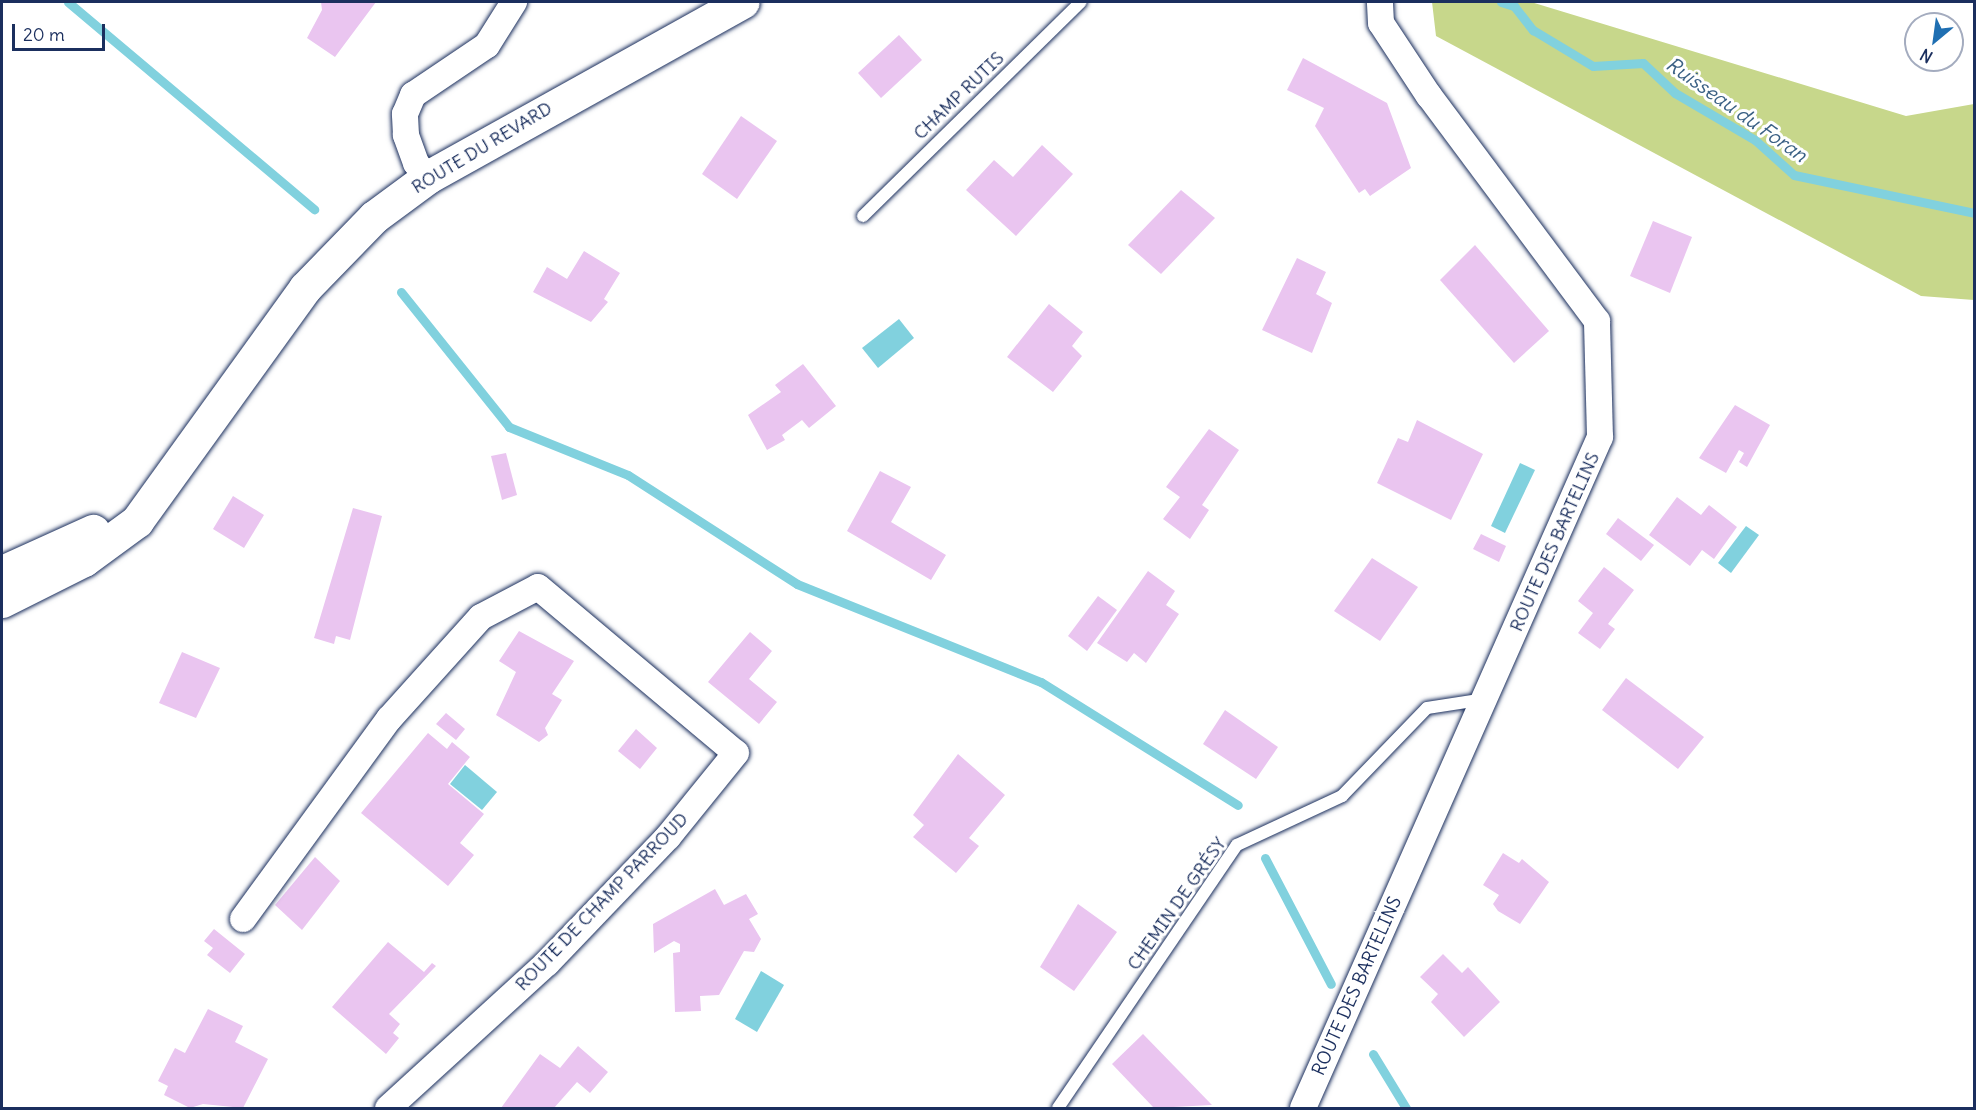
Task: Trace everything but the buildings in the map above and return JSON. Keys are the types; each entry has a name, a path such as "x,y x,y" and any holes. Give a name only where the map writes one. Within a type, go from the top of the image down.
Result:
{"main road":[{"name":"ROUTE DU REVARD","path":"2,601 113,541 137,521 305,288 374,218 428,177 743,2"},
{"name":"ROUTE DU REVARD","path":"2,572 103,525 178,462"}],"street":[{"path":"428,177 416,163 406,135 405,114 413,95 487,45 514,2"},
{"name":"ROUTE DES BARTELINS","path":"1303,1108 1600,437 1597,321 1429,96 1381,24 1380,2"},
{"name":"ROUTE DE CHAMP PARROUD","path":"243,919 388,719 481,616 538,587 736,753 668,837 547,963 388,1108"}],"lane":[{"name":"CHAMP RUTIS","path":"862,216 1081,2"},
{"name":"CHEMIN DE GRÉSY","path":"1058,1108 1237,845 1342,796 1427,708 1486,699"}],"green space":[{"path":"1432,2 1531,2 1906,116 1974,104 1974,300 1921,296 1436,36"}],"water":[{"path":"899,319 914,338 878,368 862,348"},
{"path":"1520,463 1535,470 1505,533 1491,526"},
{"path":"1746,526 1759,535 1731,573 1718,563"},
{"path":"465,765 497,792 482,810 450,784"},
{"path":"761,971 784,985 757,1032 735,1019"}],"waterway":[{"path":"68,2 314,209"},
{"name":"Ruisseau du Foran","path":"1501,2 1514,6 1533,30 1593,66 1643,63 1675,93 1755,140 1794,175 1974,213"},
{"path":"401,292 509,427 628,475 797,584 1041,682 1238,805"},
{"path":"1265,858 1331,984"},
{"path":"1373,1054 1406,1108"}]}
